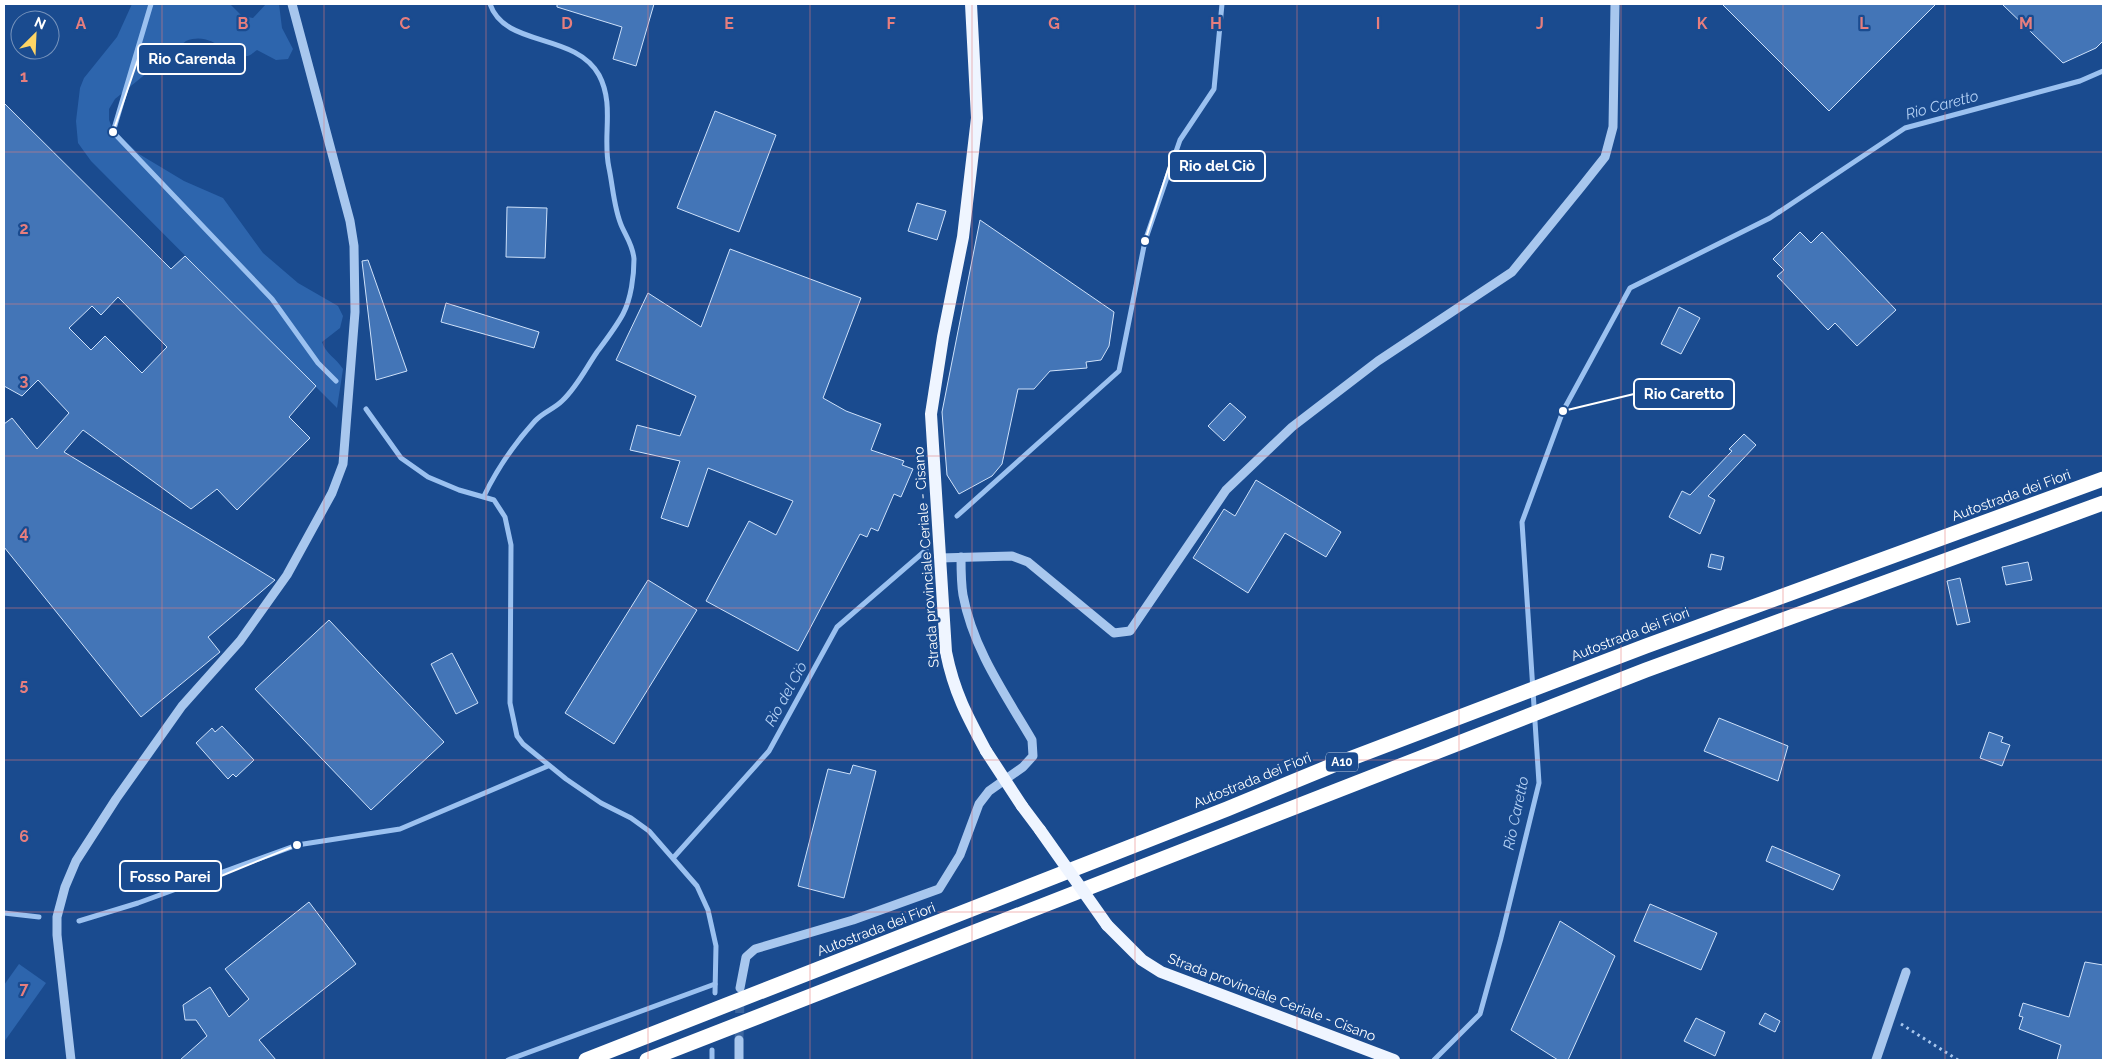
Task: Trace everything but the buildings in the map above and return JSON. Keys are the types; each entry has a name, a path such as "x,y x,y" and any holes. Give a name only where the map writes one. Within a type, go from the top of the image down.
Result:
{"highway":[{"name":"Autostrada dei Fiori","path":"586,1060 1228,809 1340,762 1802,588 2103,479"},
{"name":"A10","path":"647,1060 1646,670 2103,503"}],"main road":[{"name":"Strada provinciale Ceriale - Cisano","path":"971,4 977,118 963,238 943,337 931,414 946,652 952,680 960,702 986,751 1022,806 1107,925 1142,960 1161,972 1394,1060"}],"street":[{"path":"71,1060 57,935 57,917 64,887 76,861 116,799 182,706 240,641 287,575 332,493 342,464 355,312 354,246 350,222 292,4"},
{"path":"940,558 1012,556 1028,562 1114,633 1130,631 1226,490 1292,427 1378,361 1512,272 1593,172 1604,157 1613,127 1615,4"},
{"path":"740,988 746,957 755,950 853,920 939,889 960,855 979,804 989,791 1023,768 1033,756 1032,740 981,654 974,637 963,595 960,557"},
{"path":"1876,1060 1906,972"},
{"path":"739,1040 739,1060"}],"path":[{"path":"1890,1017 1958,1060"}],"shaded area":[{"path":"132,4 230,4 242,16 253,18 266,4 279,4 282,28 293,49 288,59 276,60 257,50 251,55 240,56 205,39 186,41 115,99 109,109 109,120 113,130 139,154 184,181 223,198 263,253 298,283 338,306 343,316 340,328 322,342 326,350 343,369 337,408 91,161 78,143 76,121 80,88 84,78 117,37"},
{"path":"19,964 46,983 4,1042 4,985"}],"waterway":[{"path":"151,4 113,132 272,299 318,363 336,381"},
{"path":"484,496 520,438 538,418 559,404 567,396 617,324 626,308 630,294 634,259 631,246 615,206 607,156 606,98 604,86 599,75 588,61 574,52 510,28 498,18 490,4"},
{"name":"Rio del Ciò","path":"957,516 1119,371 1145,241 1180,140 1214,89 1222,4"},
{"name":"Rio Caretto","path":"1434,1060 1480,1014 1501,938 1539,783 1522,522 1563,411 1630,288 1770,218 1905,128 2080,81 2103,71"},
{"path":"366,409 401,458 428,477 459,490 494,500 505,517 511,545 510,703 517,736 523,744 566,779 601,803 631,818 649,831 697,886 708,910 716,946 715,993"},
{"name":"Rio del Ciò","path":"674,857 769,751 837,627 926,550"},
{"path":"79,921 138,903 297,845 400,829 548,766"},
{"path":"4,913 39,917"},
{"path":"508,1060 715,984"},
{"path":"712,1050 712,1060"}],"tunnel":[{"path":"739,1040 740,998"}],"place":[{"name":"Rio Carenda","path":"113,132"},
{"name":"Rio del Ciò","path":"1145,241"},
{"name":"Rio Caretto","path":"1563,411"},
{"name":"Fosso Parei","path":"297,845"}]}
